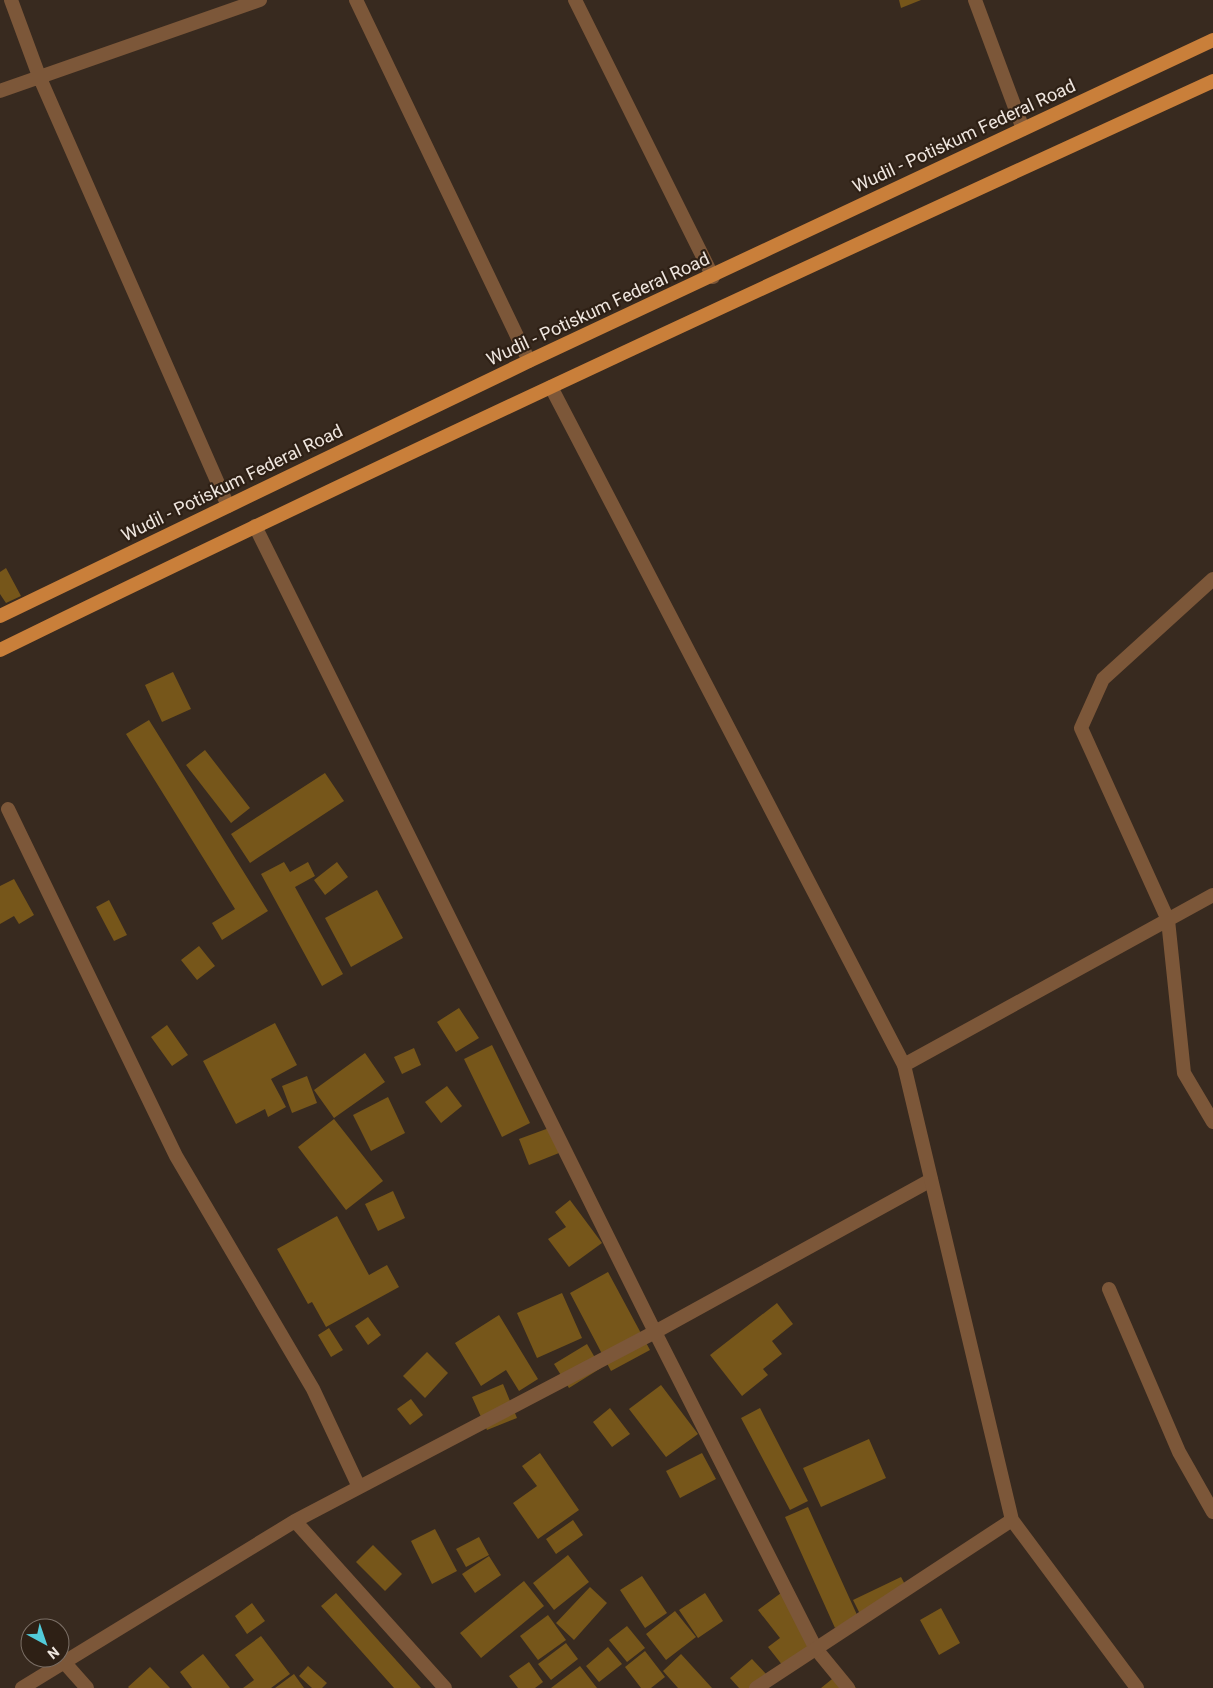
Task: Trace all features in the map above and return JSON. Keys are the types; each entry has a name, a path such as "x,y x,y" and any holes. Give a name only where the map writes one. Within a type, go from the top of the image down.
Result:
{"main road":[{"name":"Wudil - Potiskum Federal Road","path":"0,616 529,361 1213,40"},
{"path":"0,650 255,526 551,387 1213,81"}],"street":[{"path":"11,0 39,76 228,506"},
{"path":"0,91 260,0"},
{"path":"356,0 529,361"},
{"path":"575,0 713,276"},
{"path":"974,0 1024,128"},
{"path":"551,387 904,1066 1012,1520 1137,1688"},
{"path":"255,526 654,1332 816,1649 848,1688"},
{"path":"1213,579 1103,678 1081,728 1168,920 1184,1073 1213,1122"},
{"path":"8,809 176,1156 313,1390 359,1487"},
{"path":"904,1066 1213,895"},
{"path":"70,1657 294,1521 654,1332 931,1180"},
{"path":"1109,1289 1179,1452 1213,1512"},
{"path":"756,1688 1012,1520"},
{"path":"294,1521 445,1688"},
{"path":"22,1688 52,1668"},
{"path":"69,1668 87,1688"}],"building":[{"path":"899,0 921,0 901,8"},
{"path":"6,568 21,596 6,603 0,594 0,572"},
{"path":"173,672 191,709 162,722 145,685"},
{"path":"149,720 268,911 222,940 212,923 235,909 126,734"},
{"path":"205,750 250,808 231,823 186,765"},
{"path":"325,773 344,801 250,863 231,834"},
{"path":"284,862 290,872 308,862 315,876 295,887 343,974 322,986 261,874"},
{"path":"337,862 348,877 325,895 314,880"},
{"path":"14,879 34,915 19,924 14,916 0,924 0,886"},
{"path":"377,890 403,938 351,967 325,918"},
{"path":"109,900 127,935 114,941 96,907"},
{"path":"199,946 215,966 197,980 181,960"},
{"path":"459,1008 479,1038 456,1052 437,1022"},
{"path":"275,1023 297,1065 271,1079 286,1107 268,1117 265,1109 236,1124 203,1061"},
{"path":"167,1025 188,1055 172,1066 151,1037"},
{"path":"492,1045 530,1123 502,1137 464,1059"},
{"path":"414,1048 421,1065 402,1074 394,1057"},
{"path":"365,1053 385,1082 334,1118 314,1090"},
{"path":"307,1076 317,1103 292,1113 282,1086"},
{"path":"447,1086 462,1106 441,1123 425,1102"},
{"path":"388,1097 405,1133 371,1151 353,1115"},
{"path":"334,1119 383,1181 346,1210 298,1147"},
{"path":"549,1128 559,1153 529,1165 519,1139"},
{"path":"393,1191 405,1218 378,1231 365,1204"},
{"path":"570,1200 602,1243 569,1267 548,1239 566,1227 555,1212"},
{"path":"337,1216 369,1275 387,1265 399,1287 326,1327 312,1302 308,1304 277,1249"},
{"path":"608,1272 650,1350 611,1371 570,1293"},
{"path":"562,1293 582,1338 537,1358 517,1313"},
{"path":"777,1303 793,1324 772,1341 782,1354 763,1369 768,1375 742,1396 710,1355"},
{"path":"499,1315 538,1379 519,1391 506,1370 481,1386 455,1343"},
{"path":"368,1317 381,1335 368,1345 355,1326"},
{"path":"329,1328 343,1350 331,1357 318,1335"},
{"path":"587,1344 601,1368 569,1388 554,1364"},
{"path":"427,1352 448,1373 425,1398 403,1376"},
{"path":"503,1384 517,1418 487,1430 472,1397"},
{"path":"661,1385 698,1434 666,1457 629,1409"},
{"path":"411,1399 423,1415 410,1425 397,1409"},
{"path":"610,1408 630,1434 612,1447 593,1422"},
{"path":"760,1408 808,1501 790,1510 741,1418"},
{"path":"869,1439 886,1478 821,1507 803,1468"},
{"path":"540,1453 579,1510 538,1539 513,1503 537,1486 522,1466"},
{"path":"702,1453 716,1479 680,1498 666,1471"},
{"path":"808,1507 858,1617 835,1628 785,1517"},
{"path":"573,1520 583,1535 556,1554 546,1539"},
{"path":"435,1529 457,1571 432,1584 411,1541"},
{"path":"479,1537 489,1555 466,1567 456,1549"},
{"path":"373,1545 402,1574 385,1591 356,1562"},
{"path":"568,1555 589,1582 554,1610 533,1583"},
{"path":"489,1556 501,1575 475,1593 462,1574"},
{"path":"642,1576 667,1613 645,1628 620,1590"},
{"path":"901,1577 909,1592 861,1616 853,1600"},
{"path":"524,1581 544,1606 481,1658 460,1633"},
{"path":"590,1587 607,1603 574,1640 556,1623"},
{"path":"336,1593 421,1688 394,1688 321,1606"},
{"path":"705,1593 723,1621 698,1638 679,1610"},
{"path":"781,1593 820,1646 787,1671 768,1647 780,1638 758,1610"},
{"path":"252,1603 265,1621 247,1634 235,1616"},
{"path":"941,1608 960,1643 939,1655 920,1620"},
{"path":"675,1611 696,1637 666,1660 646,1634"},
{"path":"548,1615 566,1640 538,1660 520,1636"},
{"path":"627,1626 645,1648 627,1662 609,1640"},
{"path":"261,1636 290,1674 271,1688 243,1688 254,1680 235,1655"},
{"path":"566,1643 578,1659 551,1680 538,1664"},
{"path":"608,1647 622,1664 599,1682 586,1666"},
{"path":"645,1651 665,1677 651,1688 641,1688 625,1667"},
{"path":"203,1654 230,1688 192,1688 180,1672"},
{"path":"681,1654 712,1688 678,1688 663,1671"},
{"path":"752,1659 768,1676 754,1688 739,1688 730,1678"},
{"path":"529,1662 543,1682 535,1688 518,1688 509,1676"},
{"path":"308,1666 327,1683 322,1688 312,1688 299,1676"},
{"path":"580,1666 597,1688 551,1688"},
{"path":"150,1667 170,1688 128,1687"},
{"path":"842,1671 856,1688 821,1688"},
{"path":"294,1674 304,1688 275,1688"}]}
